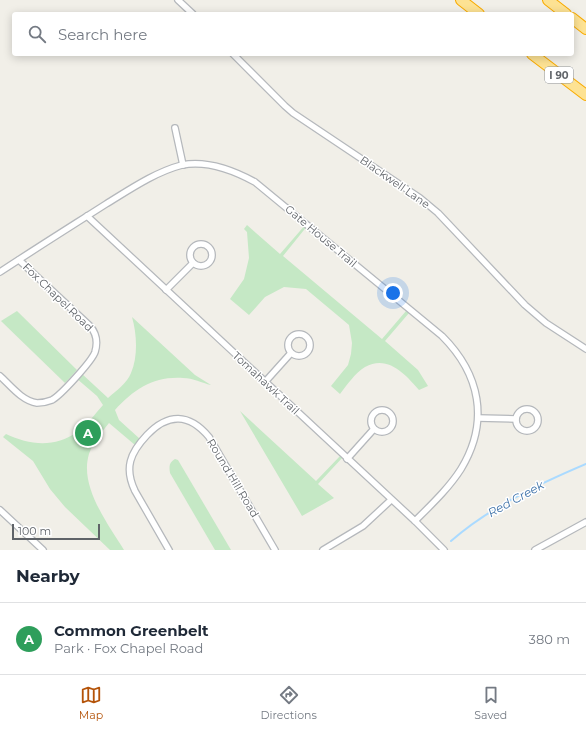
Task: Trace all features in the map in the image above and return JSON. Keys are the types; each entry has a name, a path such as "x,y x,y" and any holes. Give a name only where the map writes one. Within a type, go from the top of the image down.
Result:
{"highway":[{"path":"461,0 476,12"},
{"path":"548,0 563,12"},
{"path":"574,20 586,29"},
{"name":"I 90","path":"535,56 586,95"}],"street":[{"path":"178,0 191,12"},
{"name":"Blackwell Lane","path":"235,56 293,113 420,198 438,213 525,305 546,323 586,349"},
{"path":"175,128 183,165"},
{"name":"Gate House Trail","path":"0,272 87,216 166,170 183,165 208,165 221,167 255,182 442,336 466,365 476,394 478,418 473,443 460,470 415,521"},
{"name":"Tomahawk Trail","path":"87,216 415,521 444,550"},
{"path":"200,243 207,245 210,248 212,255 210,262 204,266 193,263 190,252 194,246 200,243"},
{"name":"Fox Chapel Road","path":"0,376 27,400 47,402 52,400 60,393 91,360 96,347 96,337 90,326 19,260"},
{"path":"166,290 193,263"},
{"path":"265,382 292,353"},
{"path":"528,408 537,414 538,421 535,428 525,431 518,427 516,419 521,410 528,408"},
{"path":"384,410 390,414 393,421 391,429 380,433 374,430 371,427 370,419 374,413 384,410"},
{"path":"478,418 516,419"},
{"name":"Round Hill Road","path":"169,550 131,483 129,468 133,453 148,434 162,422 169,419 184,419 192,422 203,430 209,437 275,550"},
{"path":"347,459 374,430"},
{"path":"323,550 363,526 392,500"},
{"path":"0,510 43,550"},
{"path":"535,550 586,522"}],"green space":[{"path":"306,224 308,225 283,256 382,339 406,311 409,313 385,341 418,370 428,386 419,390 396,368 381,363 365,367 358,372 340,394 331,386 348,365 352,343 349,325 306,289 284,287 265,297 249,315 230,299 244,279 249,258 247,232 244,229 247,225 280,254"},
{"path":"17,311 77,370 65,383 1,321"},
{"path":"132,317 195,375 211,385 190,379 173,378 163,379 145,385 137,390 115,410 119,420 140,439 135,445 109,423 95,442 89,454 87,466 91,492 103,517 124,550 110,550 65,507 50,489 33,461 3,437 6,434 24,441 51,443 69,437 84,426 103,405 97,396 76,378 81,373 108,398 118,390 129,377 135,360 136,338"},
{"path":"240,411 316,481 341,455 343,457 318,484 334,498 302,516"},
{"path":"175,459 178,460 231,550 215,550 170,473 170,465"}],"waterway":[{"name":"Red Creek","path":"451,541 482,517 498,507 533,488 586,464"}],"place":[{"name":"Common Greenbelt","path":"88,433"}]}
